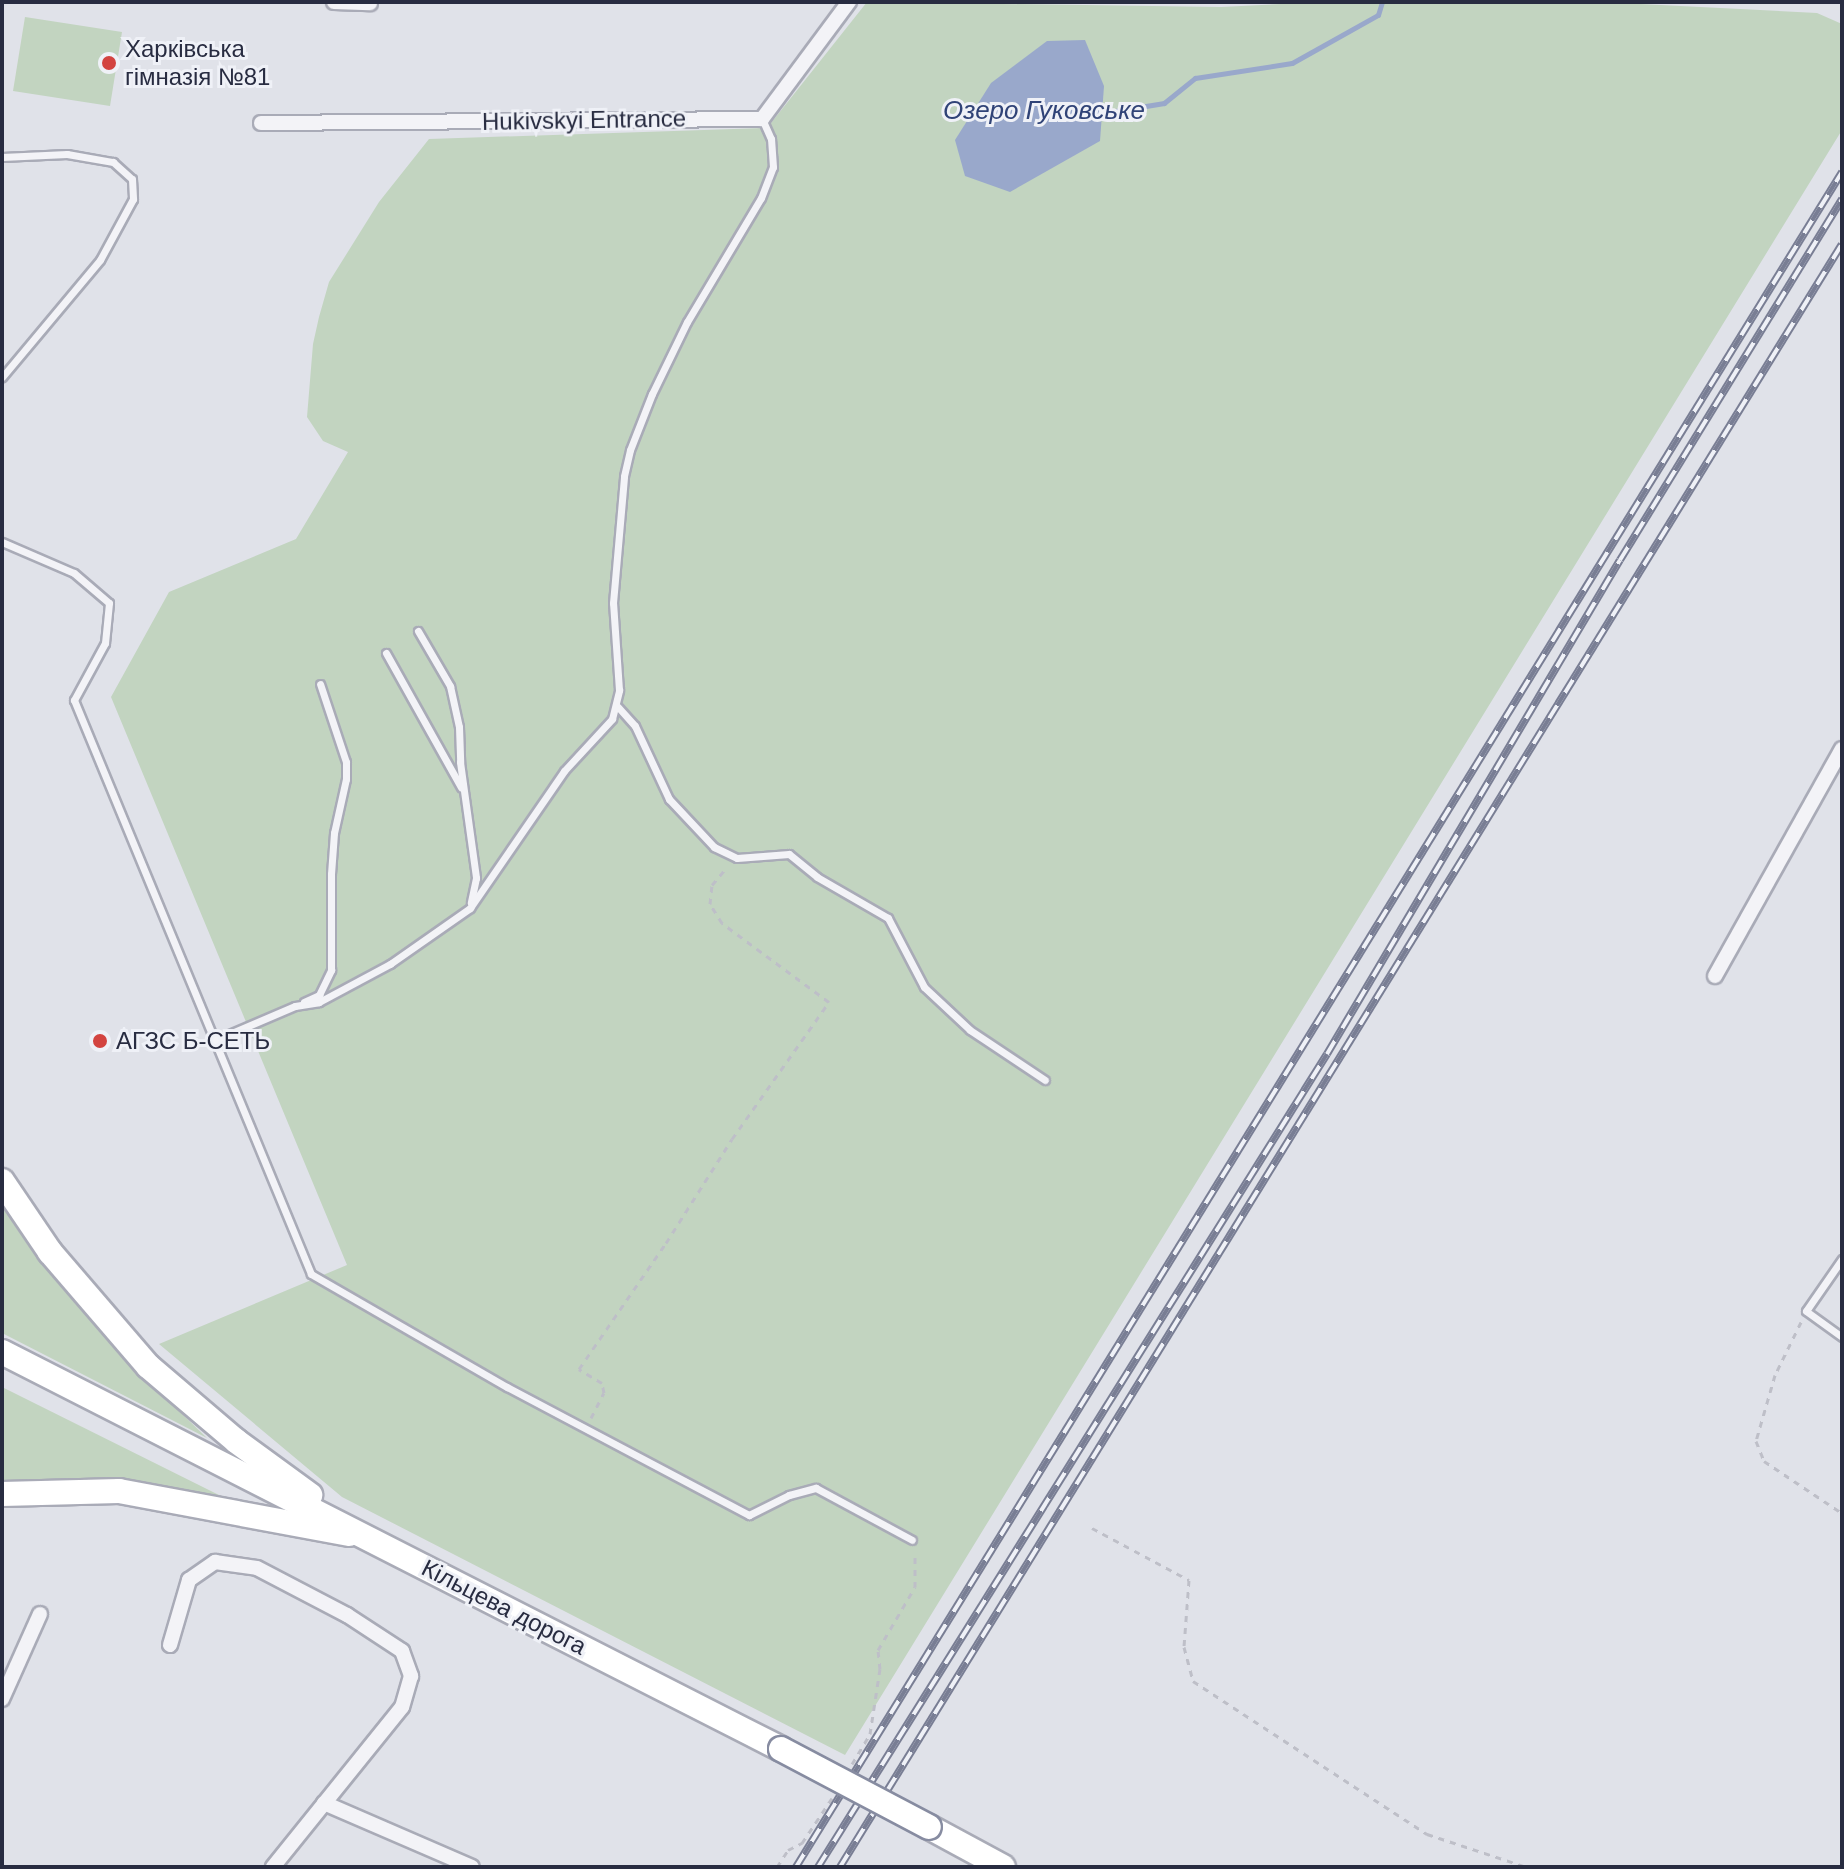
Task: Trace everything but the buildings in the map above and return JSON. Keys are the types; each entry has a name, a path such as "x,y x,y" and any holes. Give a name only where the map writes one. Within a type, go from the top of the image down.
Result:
{"highway":[{"path":"2,1181 50,1252 148,1366 236,1441 371,1538"},
{"name":"Кільцева дорога","path":"2,1352 371,1538 1003,1867"},
{"path":"2,1494 119,1491 371,1538"}],"street":[{"path":"334,2 370,3"},
{"path":"762,119 849,2"},
{"name":"Hukivskyi Entrance","path":"261,123 762,119"},
{"path":"1715,976 1842,749"},
{"path":"170,1645 189,1580 215,1562 257,1568 347,1615 402,1651 411,1676 402,1707 273,1867"},
{"path":"2,1699 40,1614"},
{"path":"324,1803 472,1867"}],"lane":[{"path":"295,1006 319,1002 390,964 470,908 549,791 612,719 618,707 613,603 624,476 652,394 687,322 761,198 773,167 771,139 762,119"},
{"path":"2,157 67,154 113,162 132,179 133,199 100,260 2,377"},
{"path":"2,542 74,573 109,603 105,643 74,700 311,1274 749,1515 789,1495 816,1488 912,1540"},
{"path":"418,631 450,686 459,727 476,878 470,908"},
{"path":"386,653 464,792"},
{"path":"213,1041 319,995 331,970 331,874 346,762 320,684"},
{"path":"618,707 635,726 669,799 714,847 737,858 789,854 817,877 888,918 924,987 970,1030 1045,1080"},
{"path":"1842,1259 1806,1311 1842,1337"}],"path":[{"path":"586,1428 604,1393 602,1383 579,1369 666,1243 732,1139 829,1002 722,923 710,904 712,885 737,858"},
{"path":"1806,1311 1775,1375 1756,1441 1764,1461 1842,1513"},
{"path":"1092,1528 1189,1580 1184,1647 1193,1681 1427,1834 1527,1867"},
{"path":"848,1772 870,1734 880,1669 878,1650 915,1587 917,1574 912,1540"},
{"path":"777,1867 788,1850 802,1843 833,1795"}],"green space":[{"path":"867,2 1221,7 1324,2 1601,2 1817,13 1842,24 1842,130 845,1755 342,1497 159,1344 347,1265 111,697 169,592 296,539 348,452 323,441 307,417 313,344 319,317 329,282 379,202 429,139 767,128"},
{"path":"25,17 122,32 110,106 13,91"},
{"path":"2,1177 121,1355 207,1438 2,1333"},
{"path":"2,1387 231,1501 2,1486"}],"water":[{"name":"Озеро Гуковське","path":"1085,40 1104,86 1100,141 1010,192 965,176 955,140 991,83 1047,41"}],"waterway":[{"path":"1103,113 1164,103 1195,78 1292,63 1378,15 1382,2"}],"railway":[{"path":"796,1867 1842,172"},
{"path":"818,1867 1327,1054 1620,560 1842,199"},
{"path":"840,1867 1842,244"}],"place":[{"name":"Харківська гімназія №81","path":"109,63"},
{"name":"АГЗС Б-СЕТЬ","path":"100,1041"}]}
